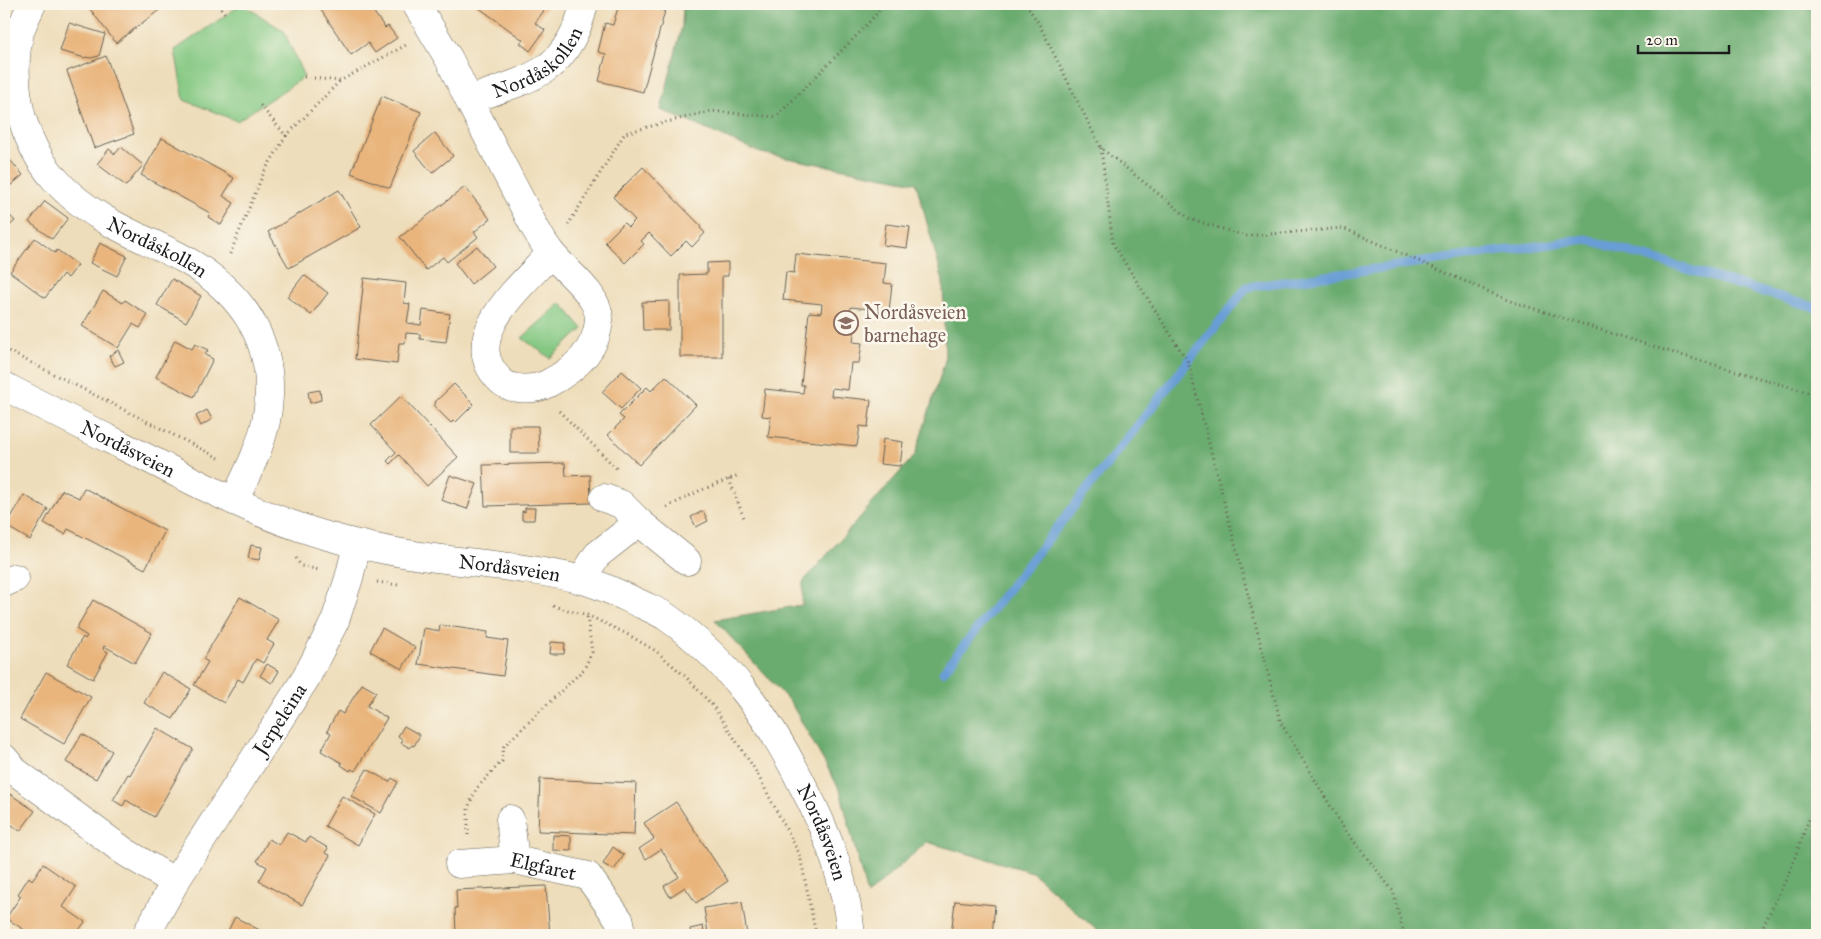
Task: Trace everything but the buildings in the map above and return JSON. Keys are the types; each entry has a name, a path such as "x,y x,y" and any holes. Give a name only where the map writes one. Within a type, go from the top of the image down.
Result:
{"street":[{"name":"Nordåskollen","path":"32,4 20,32 16,64 16,98 26,131 37,154 54,180 76,200 106,220 184,259 218,282 250,317 261,341 267,364 269,394 266,422 248,473 234,502"},
{"name":"Nordåskollen","path":"416,4 433,31 528,214 551,253 582,286 594,302 599,318 594,344 579,363 564,375 542,386 522,388 503,383 494,374 486,359 485,343 490,324 506,302 551,253"},
{"name":"Nordåskollen","path":"469,100 518,82 545,69 565,49 580,20 584,4"},
{"name":"Nordåsveien","path":"4,386 234,502 299,527 357,545 421,556 521,568 581,580 604,586 666,616 702,645 734,677 764,715 790,759 815,808 837,862 849,912 851,935"},
{"path":"604,498 621,504 639,522 687,561"},
{"path":"581,580 597,555 639,522"},
{"name":"Jerpeleina","path":"146,935 176,882 306,678 334,621 350,578 357,545"},
{"path":"4,758 16,772 125,852 176,882"},
{"path":"510,819 515,860"},
{"name":"Elgfaret","path":"459,864 515,860 588,876 620,921 621,935"}],"path":[{"path":"218,4 226,15"},
{"path":"551,253 625,133 710,111 776,117 864,28 885,4"},
{"path":"1026,4 1039,24 1101,148 1113,244 1188,362 1281,723 1343,826 1393,891 1404,935"},
{"path":"218,282 264,172 286,136 340,81 433,31"},
{"path":"304,77 340,81"},
{"path":"260,105 286,136"},
{"path":"1101,148 1190,219 1246,236 1343,228 1510,301 1664,350 1817,395"},
{"path":"4,349 248,473"},
{"path":"542,386 549,401 622,474"},
{"path":"639,522 699,491 739,475"},
{"path":"729,480 744,518"},
{"path":"299,527 291,552 301,566 350,578 405,585"},
{"path":"548,604 587,615 626,633 656,651 686,677 713,706 754,768 800,855 816,935"},
{"path":"459,864 451,857 468,841 468,808 476,789 502,761 504,746 584,669 592,652 587,615"},
{"path":"1760,935 1789,873 1817,802"}],"green space":[{"path":"242,4 284,31 304,77 237,121 184,100 175,50"},
{"path":"683,4 1817,4 1817,935 1102,935 1032,872 927,842 867,895 840,790 791,703 715,620 802,605 803,582 915,455 945,361 943,281 916,183 761,153 661,110 682,26"},
{"path":"561,303 583,329 550,358 522,338"}],"waterway":[{"path":"943,672 1247,287 1586,239 1817,308"}],"place":[{"name":"Nordåsveien barnehage","path":"846,323"}]}
